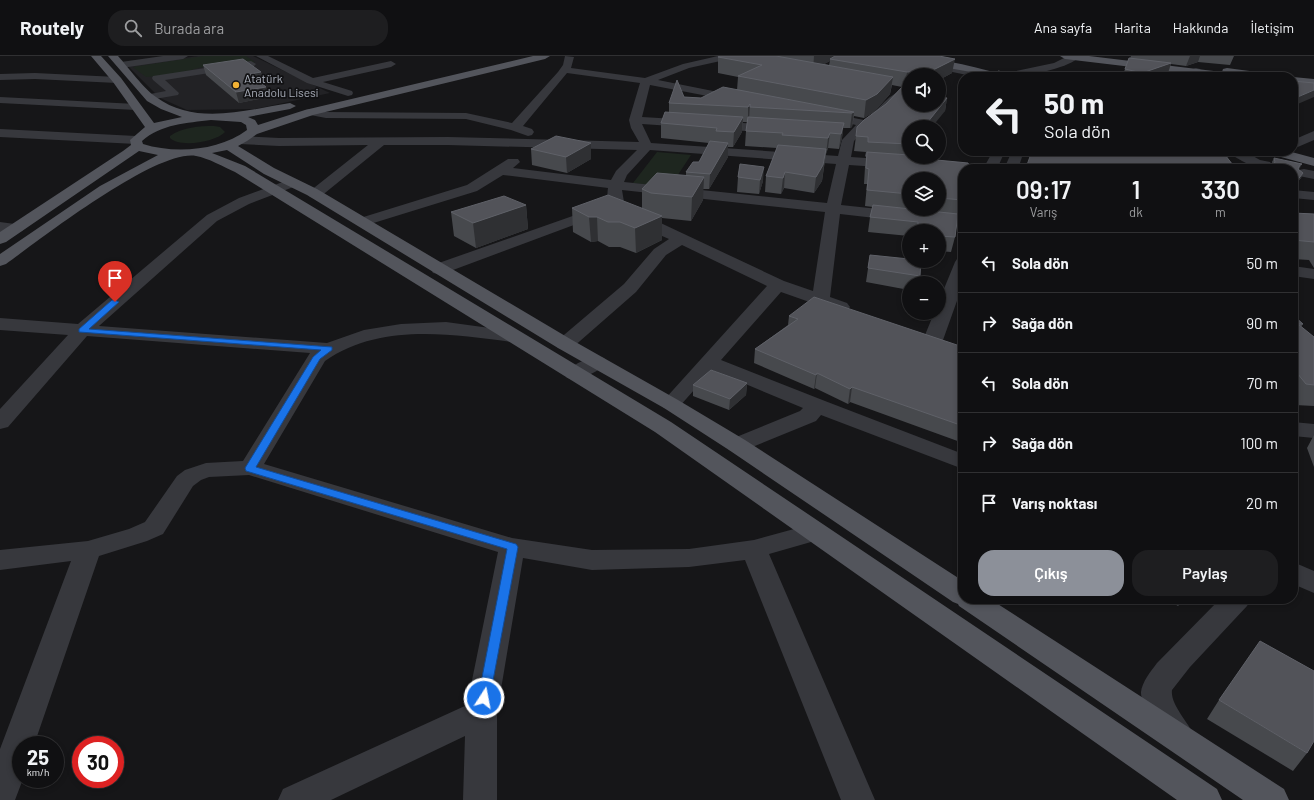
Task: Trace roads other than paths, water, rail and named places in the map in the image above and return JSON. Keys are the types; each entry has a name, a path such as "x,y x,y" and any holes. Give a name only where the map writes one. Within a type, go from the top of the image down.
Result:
{"main road":[{"path":"96,56 117,80 152,128"},
{"path":"113,56 149,97 165,107 198,118"},
{"path":"0,239 128,154 137,143 141,134 152,128 181,120 228,117 348,93 514,56"},
{"path":"137,143 147,151 174,153 197,152 235,142 253,131 309,112 545,56"},
{"path":"897,56 990,72"},
{"path":"1105,56 1232,72"},
{"path":"1069,57 1204,72"},
{"path":"972,69 982,72"},
{"path":"1298,80 1314,82"},
{"path":"1298,84 1314,86"},
{"path":"228,117 251,123 253,131"},
{"path":"235,142 282,186 287,199 663,427 1205,800"},
{"path":"1298,151 1314,155"},
{"path":"197,152 282,186 315,194 565,344 671,404 737,445 958,591"},
{"path":"0,261 119,180 152,162 174,153"},
{"path":"1292,156 1314,162"},
{"path":"977,604 1272,800"}],"street":[{"path":"121,66 183,56"},
{"path":"260,56 311,81 348,93"},
{"path":"515,127 565,70 570,56"},
{"path":"889,56 921,59 972,69"},
{"path":"1030,72 1057,65 1069,57"},
{"path":"646,80 686,66 722,58"},
{"path":"903,68 921,59"},
{"path":"149,97 174,93 157,78 251,64"},
{"path":"311,81 391,64"},
{"path":"289,70 303,67"},
{"path":"965,72 972,69"},
{"path":"565,70 646,80 753,101"},
{"path":"946,80 958,75"},
{"path":"0,77 35,76 117,80"},
{"path":"646,80 636,120 637,128 647,146"},
{"path":"891,89 902,91"},
{"path":"821,300 834,207 848,140 853,134 879,116 891,100 902,94"},
{"path":"0,100 136,107"},
{"path":"309,112 326,115 466,116 515,127 553,143"},
{"path":"813,113 866,124"},
{"path":"636,120 791,130"},
{"path":"838,133 853,134"},
{"path":"0,134 137,143"},
{"path":"1298,143 1314,135"},
{"path":"235,142 553,143 647,146 902,164"},
{"path":"315,194 380,142"},
{"path":"362,222 472,188 501,171 535,143"},
{"path":"647,146 621,174 615,186 614,194 617,204 628,213 778,285 851,310"},
{"path":"1197,156 1207,157"},
{"path":"1243,156 1260,164"},
{"path":"501,171 615,186 834,207 958,222"},
{"path":"0,422 82,331 212,218 244,201 282,186"},
{"path":"1298,194 1314,196"},
{"path":"439,269 617,204"},
{"path":"0,227 17,228"},
{"path":"565,344 630,288 660,252 680,239"},
{"path":"1298,272 1314,274"},
{"path":"933,339 958,275"},
{"path":"671,404 778,285"},
{"path":"0,324 329,348"},
{"path":"250,468 317,357 329,348 371,334 400,330 446,328 512,336"},
{"path":"574,374 597,362"},
{"path":"709,362 817,406 958,460"},
{"path":"737,445 808,416 817,406"},
{"path":"1298,429 1314,431"},
{"path":"0,560 88,550 138,535 154,528 185,481 193,475 206,470 250,468 512,547 592,560 689,558 754,549 816,532"},
{"path":"480,800 481,713 512,547"},
{"path":"754,549 858,800"},
{"path":"0,795 88,550"},
{"path":"1298,575 1314,583"},
{"path":"1182,741 1159,706 1156,693 1159,683 1183,654 1232,604"},
{"path":"1104,688 1131,695 1143,696 1156,693"},
{"path":"294,800 481,713"}],"place":[{"name":"Atatürk Anadolu Lisesi","path":"236,85"}]}
